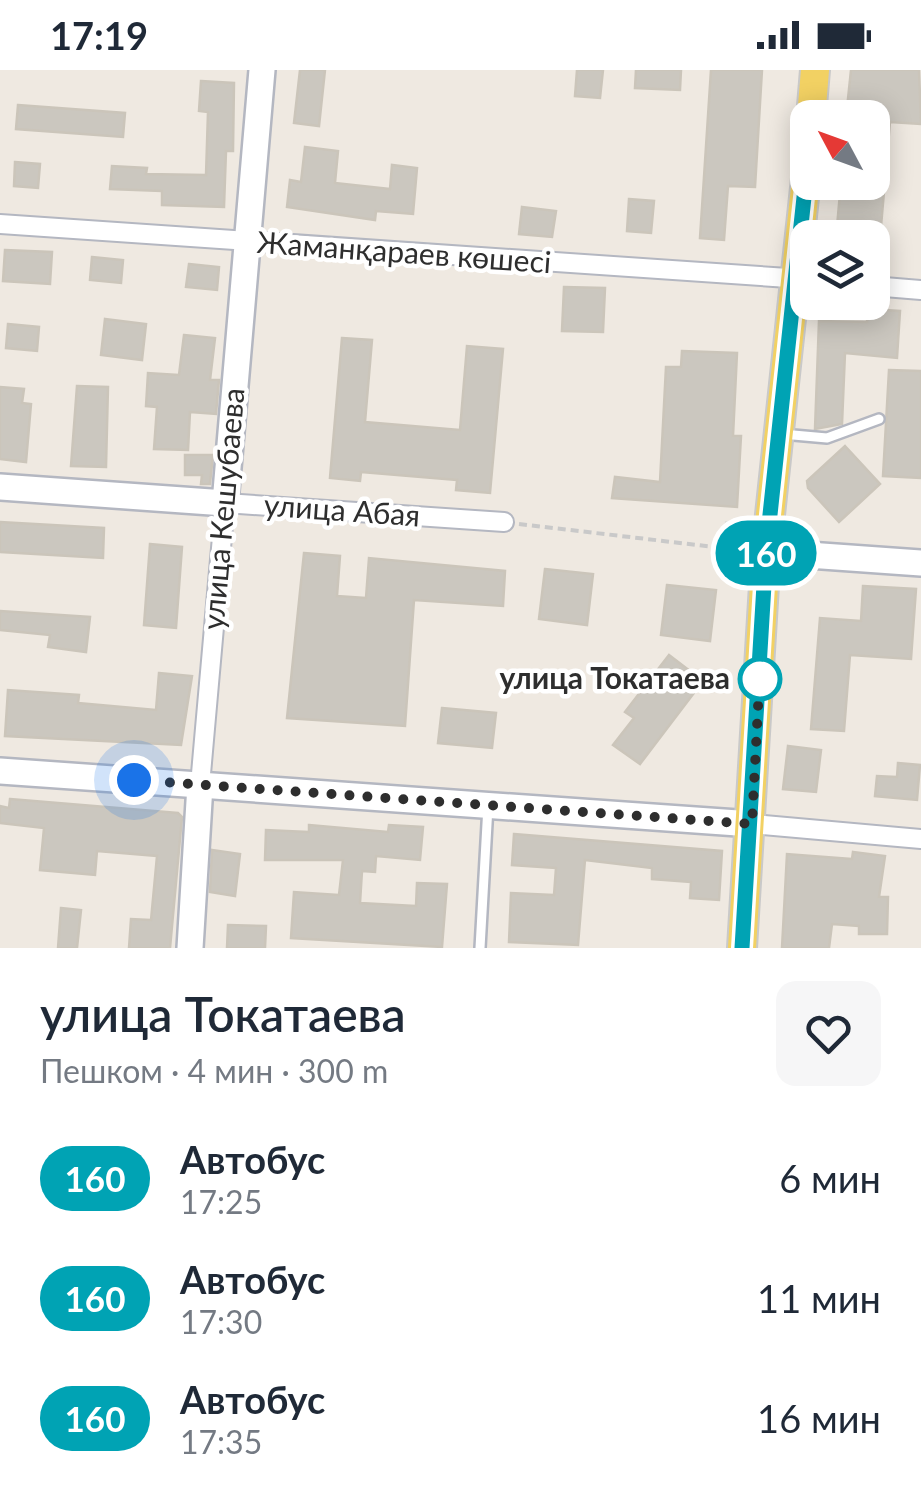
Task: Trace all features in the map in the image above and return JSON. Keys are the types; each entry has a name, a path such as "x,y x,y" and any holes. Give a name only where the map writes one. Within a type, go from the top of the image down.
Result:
{"main road":[{"path":"813,100 816,70"},
{"path":"742,948 766,552 796,320"}],"street":[{"name":"улица Кешубаева","path":"190,948 200,785 262,70"},
{"name":"Жаманқараев көшесі","path":"0,224 790,278"},
{"path":"890,287 921,290"},
{"name":"улица Абая","path":"0,487 504,522"},
{"path":"766,552 921,563"},
{"path":"0,771 921,839"}],"lane":[{"path":"780,434 827,438 879,420"},
{"path":"480,948 488,806"}],"path":[{"path":"504,522 723,548"}],"shaded area":[{"path":"725,521 760,524 756,577 721,574"}],"building":[{"path":"300,70 325,70 319,126 294,123"},
{"path":"577,70 603,70 600,98 575,96"},
{"path":"636,70 681,70 680,90 635,88"},
{"path":"711,70 762,70 755,187 728,186 724,240 700,238"},
{"path":"851,70 919,70 921,124 890,122 890,100 848,100"},
{"path":"201,81 234,83 233,151 226,151 224,207 162,205 162,191 110,189 112,166 147,168 146,174 206,175 208,112 199,111"},
{"path":"18,105 125,113 123,137 16,129"},
{"path":"305,147 338,151 335,183 390,189 392,165 417,168 413,214 376,211 375,220 287,207 290,180 301,182"},
{"path":"15,162 40,164 38,188 14,186"},
{"path":"629,199 654,201 651,233 627,231"},
{"path":"839,200 883,200 882,220 838,220"},
{"path":"522,207 556,211 552,237 519,234"},
{"path":"5,250 52,252 50,284 3,281"},
{"path":"92,257 123,260 121,283 90,280"},
{"path":"189,264 219,267 217,290 186,287"},
{"path":"564,287 605,288 603,332 562,331"},
{"path":"890,310 900,311 897,358 845,353 842,424 815,429 819,321 890,320"},
{"path":"105,319 146,324 142,360 101,355"},
{"path":"8,324 39,327 37,351 6,348"},
{"path":"184,335 215,338 210,380 219,380 216,414 190,412 188,450 154,449 157,407 146,406 148,373 179,375"},
{"path":"342,338 372,340 365,422 460,430 467,346 503,349 490,493 456,490 457,480 361,472 360,481 330,478"},
{"path":"682,351 737,353 733,436 741,436 737,507 612,498 615,477 660,482 666,367 681,367"},
{"path":"889,370 921,371 921,478 883,476"},
{"path":"77,386 108,387 106,467 71,466"},
{"path":"0,387 24,389 22,403 31,404 26,462 0,459"},
{"path":"845,446 880,484 839,522 808,488 807,481"},
{"path":"185,455 213,455 210,484 201,484 202,475 185,475"},
{"path":"0,522 104,528 103,558 0,552"},
{"path":"150,544 182,547 176,628 144,625"},
{"path":"304,553 340,556 337,596 366,598 369,558 505,571 503,606 414,600 405,726 287,718"},
{"path":"545,569 593,574 587,625 539,619"},
{"path":"667,585 716,590 710,641 661,635"},
{"path":"863,586 916,589 911,659 850,655 844,731 811,729 820,618 861,621"},
{"path":"0,611 90,617 86,652 48,647 50,635 0,630"},
{"path":"669,655 703,681 640,764 613,745 634,718 625,712"},
{"path":"159,673 192,676 181,745 5,736 8,690 79,695 78,703 156,710"},
{"path":"442,708 496,713 492,748 438,743"},
{"path":"788,746 821,750 816,792 783,789"},
{"path":"898,763 920,765 917,800 875,796 877,776 897,777"},
{"path":"10,799 178,813 182,817 170,948 129,948 131,919 151,920 157,856 97,851 95,875 40,870 44,828 0,823 0,806 9,808"},
{"path":"309,825 388,832 389,825 423,827 420,860 376,856 375,872 362,871 360,903 416,906 417,883 447,884 442,947 291,938 294,892 339,895 343,860 265,860 266,830 309,832"},
{"path":"514,834 722,851 719,900 690,898 691,882 652,879 652,868 585,860 578,945 509,942 511,893 554,895 556,868 512,865"},
{"path":"212,850 240,854 235,896 210,892"},
{"path":"853,852 885,856 879,897 888,897 887,934 859,934 859,926 832,924 829,948 782,948 787,854 852,859"},
{"path":"61,908 81,910 77,948 58,948"},
{"path":"228,925 266,926 265,948 227,948"}],"bus line":[{"name":"160","path":"742,948 766,552 804,200"}],"place":[{"name":"улица Токатаева","path":"760,679"}],"route":[{"path":"134,780 752,824 760,668 760,679"}]}
